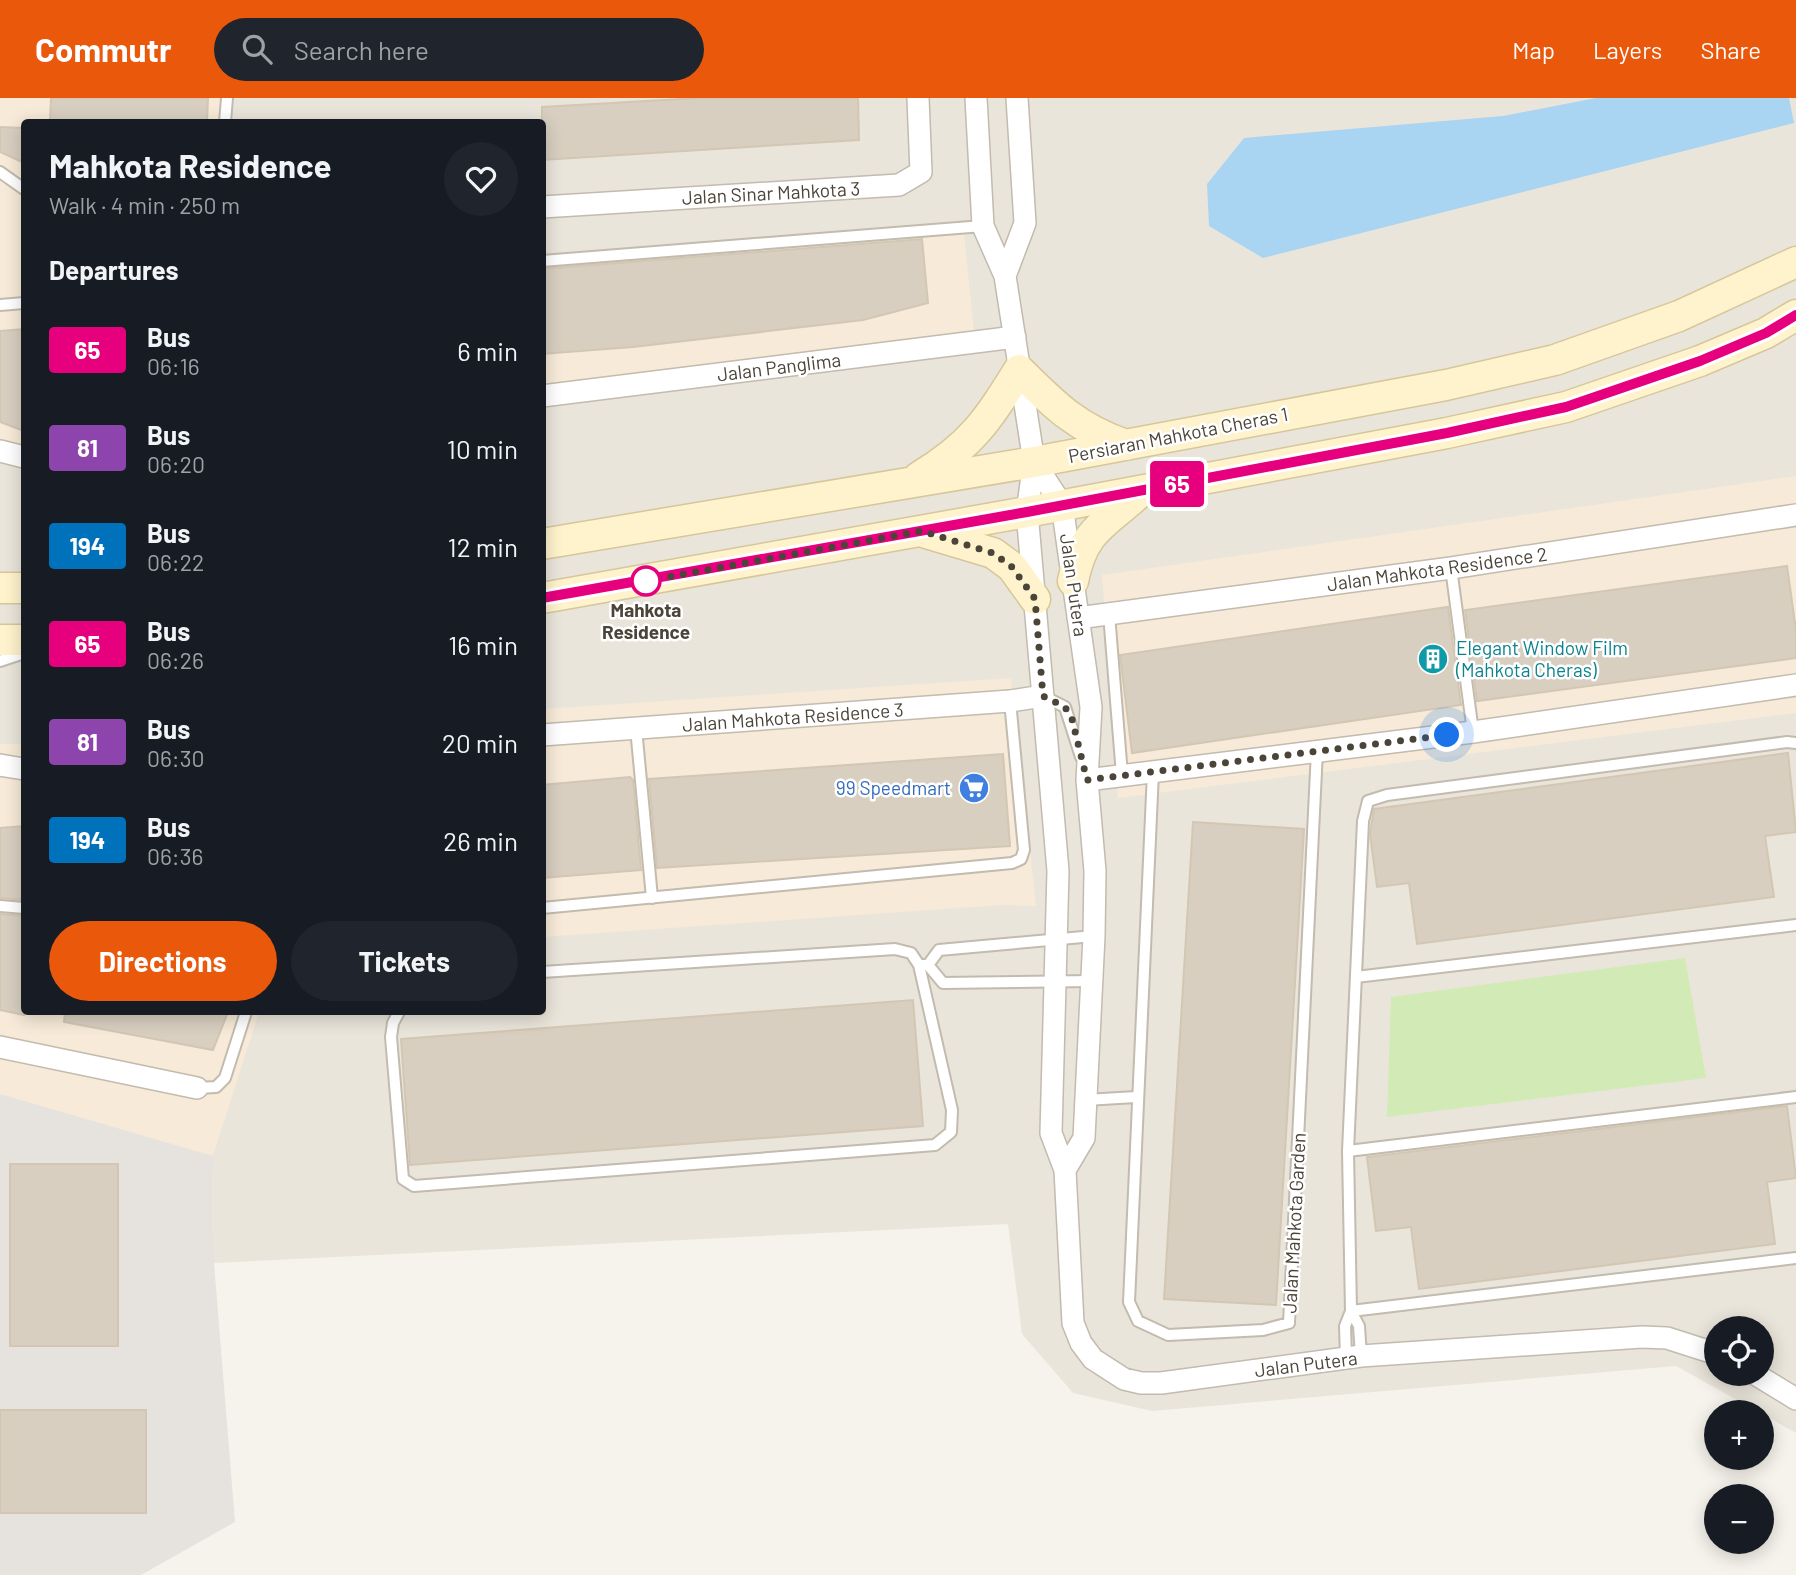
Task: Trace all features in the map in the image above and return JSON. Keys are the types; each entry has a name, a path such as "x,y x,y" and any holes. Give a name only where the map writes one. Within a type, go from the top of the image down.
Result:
{"main road":[{"name":"Persiaran Mahkota Cheras 1","path":"546,543 1034,462 1446,385 1555,360 1679,316 1796,262"},
{"path":"546,597 1142,491 1447,433 1566,407 1700,361 1766,333 1796,315"},
{"path":"906,484 948,459 973,438 1019,370 1056,408 1084,427 1126,445"},
{"path":"1073,581 1078,554 1087,538 1142,491"},
{"path":"922,531 993,553 1012,567 1035,599"},
{"path":"0,588 21,588"},
{"path":"0,640 21,639"}],"street":[{"name":"Jalan Sinar Mahkota 3","path":"546,206 899,185 921,172 918,98"},
{"path":"976,98 983,226 1005,276 1034,462"},
{"path":"1005,276 1025,223 1017,98"},
{"name":"Jalan Panglima","path":"546,396 1014,337"},
{"path":"0,451 21,456"},
{"name":"Jalan Putera","path":"1034,462 1062,505 1091,708 1087,780 1095,871 1094,936 1084,1138 1065,1170"},
{"name":"Jalan Putera","path":"1034,462 1027,512 1058,871 1051,1133 1065,1170 1073,1323 1081,1343 1093,1359 1124,1379 1161,1383 1353,1357 1642,1337 1667,1338 1704,1350"},
{"name":"Jalan Mahkota Residence 2","path":"1078,618 1451,568 1796,515"},
{"path":"1087,780 1473,732 1796,685"},
{"name":"Jalan Mahkota Residence 3","path":"546,735 1010,701 1043,696"},
{"path":"0,765 21,768"},
{"path":"0,1047 197,1088"},
{"path":"1774,1386 1796,1399"}],"lane":[{"path":"225,119 227,98"},
{"path":"0,172 21,187"},
{"path":"546,261 983,226"},
{"path":"0,305 21,303"},
{"path":"1451,568 1473,732"},
{"path":"1109,614 1122,775"},
{"path":"0,660 21,654"},
{"path":"1043,696 1065,707 1072,719 1087,780"},
{"path":"546,908 1012,863 1021,859 1024,850 1010,701"},
{"path":"636,728 652,898"},
{"path":"1353,1357 1359,1326 1351,1311 1348,1151 1363,821 1368,801 1387,794 1787,742 1796,743"},
{"name":"Jalan Mahkota Garden","path":"1153,772 1136,1097 1129,1302 1138,1321 1168,1335 1263,1330 1289,1323 1317,751"},
{"path":"0,905 21,908"},
{"path":"1356,977 1796,925"},
{"path":"923,965 939,950 1094,936"},
{"path":"546,972 895,949 911,953 943,984 1092,981"},
{"path":"397,1015 391,1037 400,1141 404,1179 414,1186 935,1145 951,1132 952,1110 923,965"},
{"path":"197,1088 216,1087 225,1078 245,1015"},
{"path":"1085,1100 1136,1097"},
{"path":"1348,1151 1796,1097"},
{"path":"1351,1311 1796,1258"}],"shaded area":[{"path":"0,98 1796,98 1796,1433 1774,1421 1774,1400 1737,1400 1712,1386 1774,1386 1774,1316 1704,1316 1704,1382 1676,1366 1152,1411 1073,1393 1022,1334 1008,1224 214,1263 213,1156 0,1094"},
{"path":"0,98 221,98 220,119 21,119 21,446 0,441"},
{"path":"964,234 974,331 546,388 546,269"},
{"path":"1796,476 1796,713 1118,798 1102,575"},
{"path":"1011,678 1036,906 1002,905 546,937 546,709"},
{"path":"0,744 21,744 21,1015 258,1015 213,1156 0,1094"},
{"path":"0,1094 213,1156 214,1263 235,1522 141,1575 0,1575"}],"green space":[{"path":"1685,958 1706,1078 1387,1117 1391,997"}],"water":[{"path":"1596,98 1789,98 1794,123 1263,258 1209,226 1207,184 1244,138 1503,116"}],"building":[{"path":"51,98 208,98 207,119 50,119"},
{"path":"699,98 858,98 859,140 546,160 546,119 542,119 542,107"},
{"path":"0,127 21,128 21,162 0,152"},
{"path":"922,239 928,303 863,320 633,347 546,354 546,269"},
{"path":"21,329 21,430 0,422 0,331"},
{"path":"1787,566 1796,630 1796,658 1477,701 1465,610"},
{"path":"1448,607 1461,705 1132,753 1120,655"},
{"path":"1788,753 1796,832 1765,836 1774,897 1417,944 1409,883 1377,887 1370,834 1374,809"},
{"path":"1003,754 1010,846 657,868 649,779"},
{"path":"630,777 633,780 641,870 546,878 546,785"},
{"path":"1193,822 1304,829 1276,1305 1164,1299"},
{"path":"21,826 21,900 0,898 0,828"},
{"path":"0,914 21,916 21,1014 0,1010"},
{"path":"913,1000 923,1126 410,1165 401,1039"},
{"path":"65,1015 227,1015 213,1050 64,1022"},
{"path":"1787,1106 1796,1178 1767,1182 1775,1244 1419,1289 1411,1227 1376,1231 1367,1157"},
{"path":"10,1164 118,1164 118,1346 10,1346"},
{"path":"0,1410 146,1410 146,1513 0,1513"}],"bus line":[{"name":"65","path":"546,597 1027,512 1447,433 1566,407 1700,361 1766,333 1796,315"}],"place":[{"name":"Mahkota Residence","path":"646,581"},
{"name":"Elegant Window Film (Mahkota Cheras)","path":"1433,659"},
{"name":"99 Speedmart","path":"974,788"}],"route":[{"path":"646,581 922,531 993,553 1012,567 1035,599 1043,696 1065,707 1072,719 1087,780 1447,735"}]}
